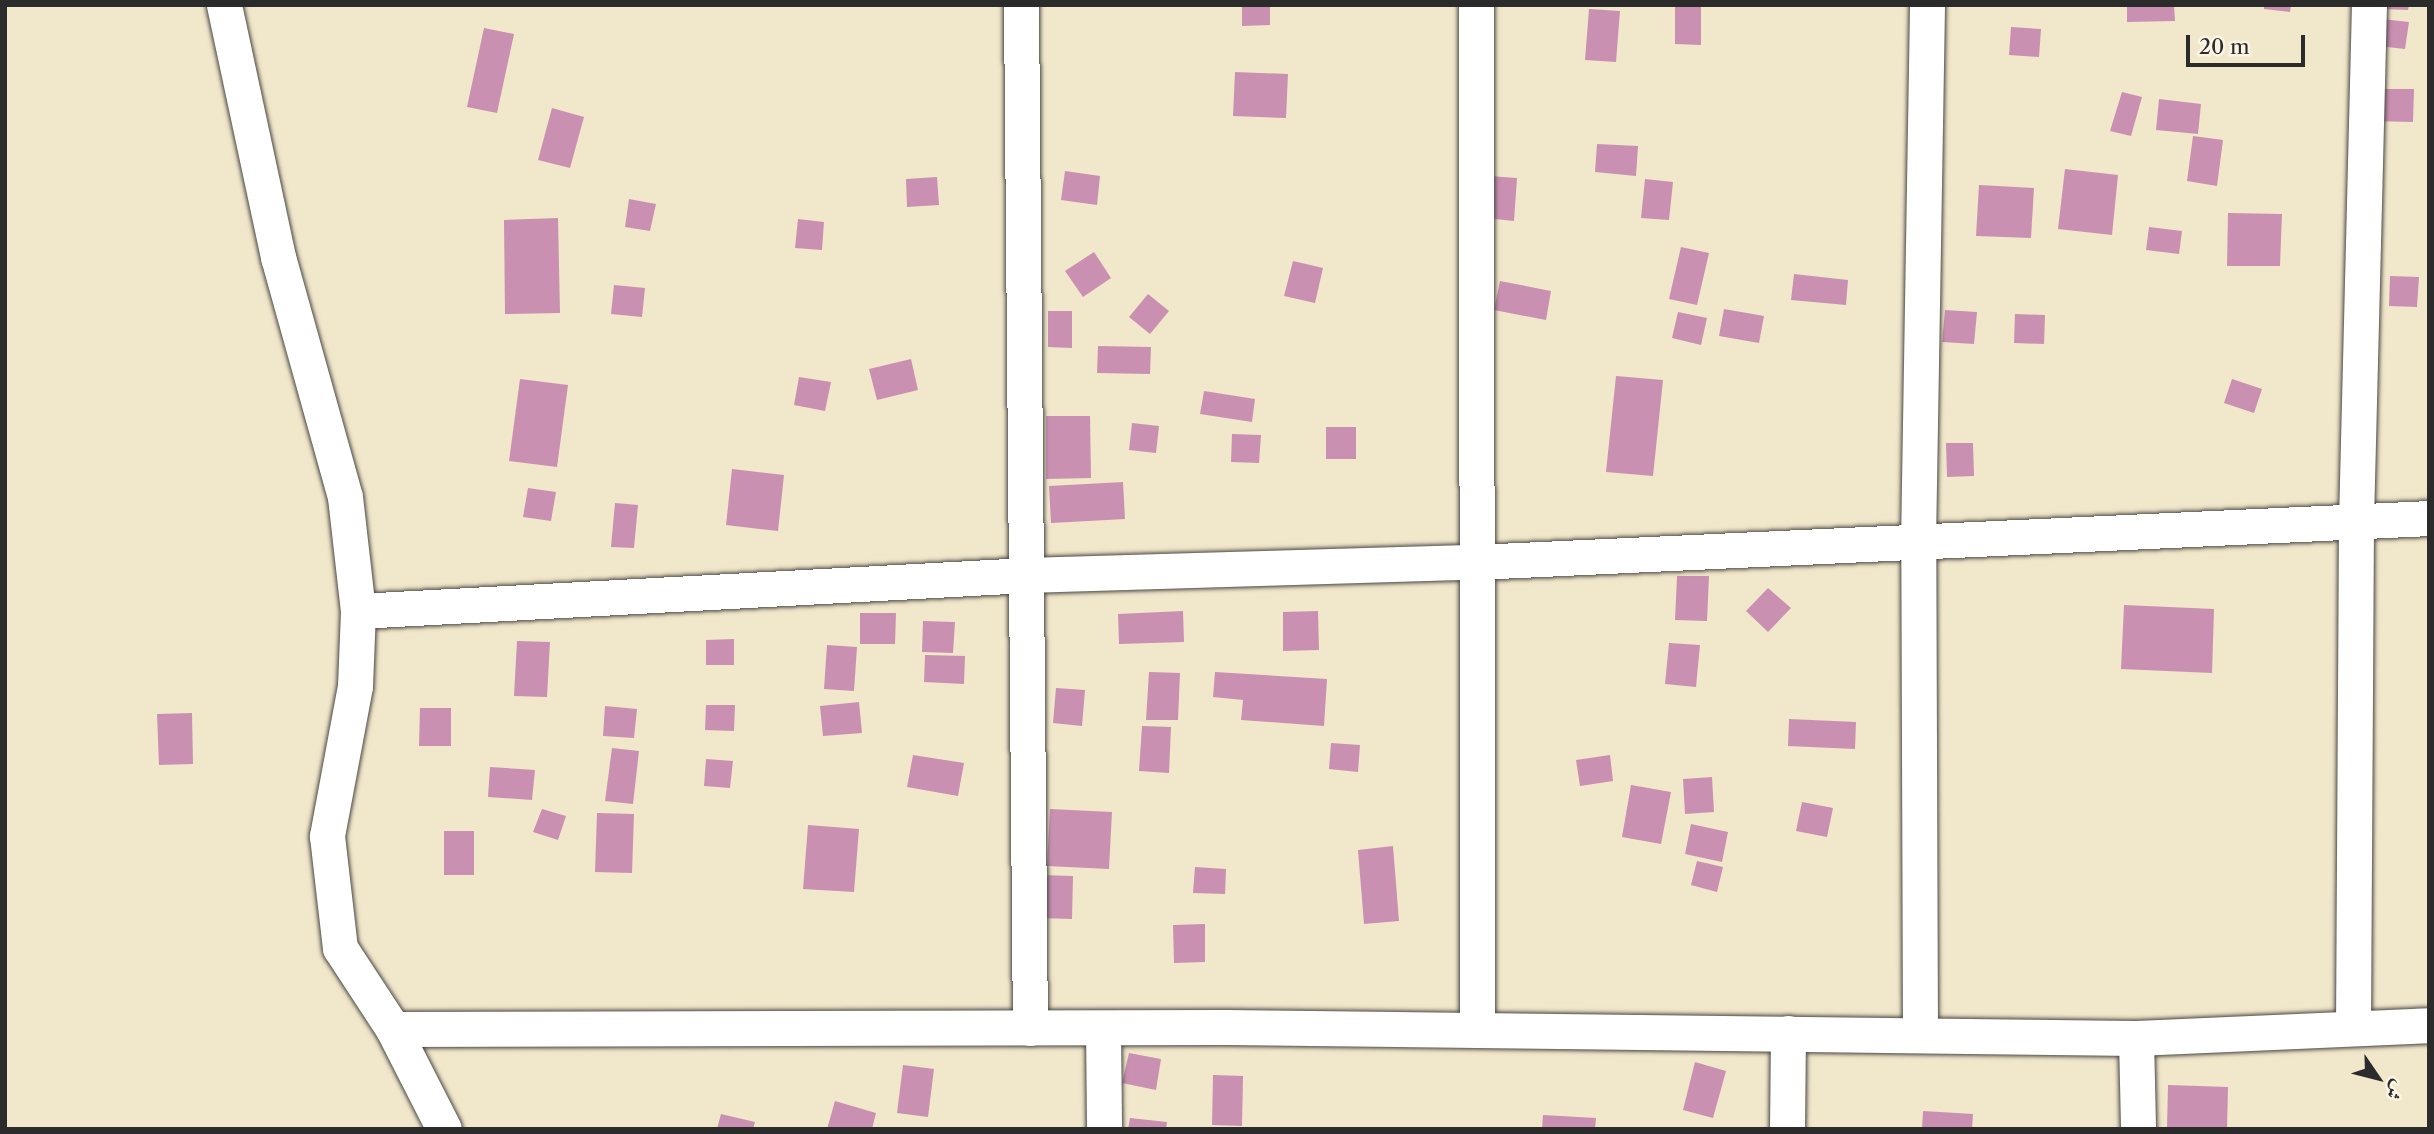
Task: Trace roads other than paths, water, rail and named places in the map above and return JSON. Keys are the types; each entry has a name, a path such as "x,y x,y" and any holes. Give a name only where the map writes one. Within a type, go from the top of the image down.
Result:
{"street":[{"path":"224,5 278,257 345,497 358,611 355,686 327,836 340,948 393,1029 444,1129"},
{"path":"1021,5 1030,1028"},
{"path":"1476,5 1477,1030"},
{"path":"1920,1035 1917,543 1927,5"},
{"path":"2353,1028 2356,522 2369,5"},
{"path":"358,611 1026,575 1476,562 2429,518"},
{"path":"393,1029 1103,1028 2136,1038 2429,1025"},
{"path":"1103,1028 1104,1129"},
{"path":"1787,1129 1788,1033"},
{"path":"2136,1038 2138,1129"}]}
